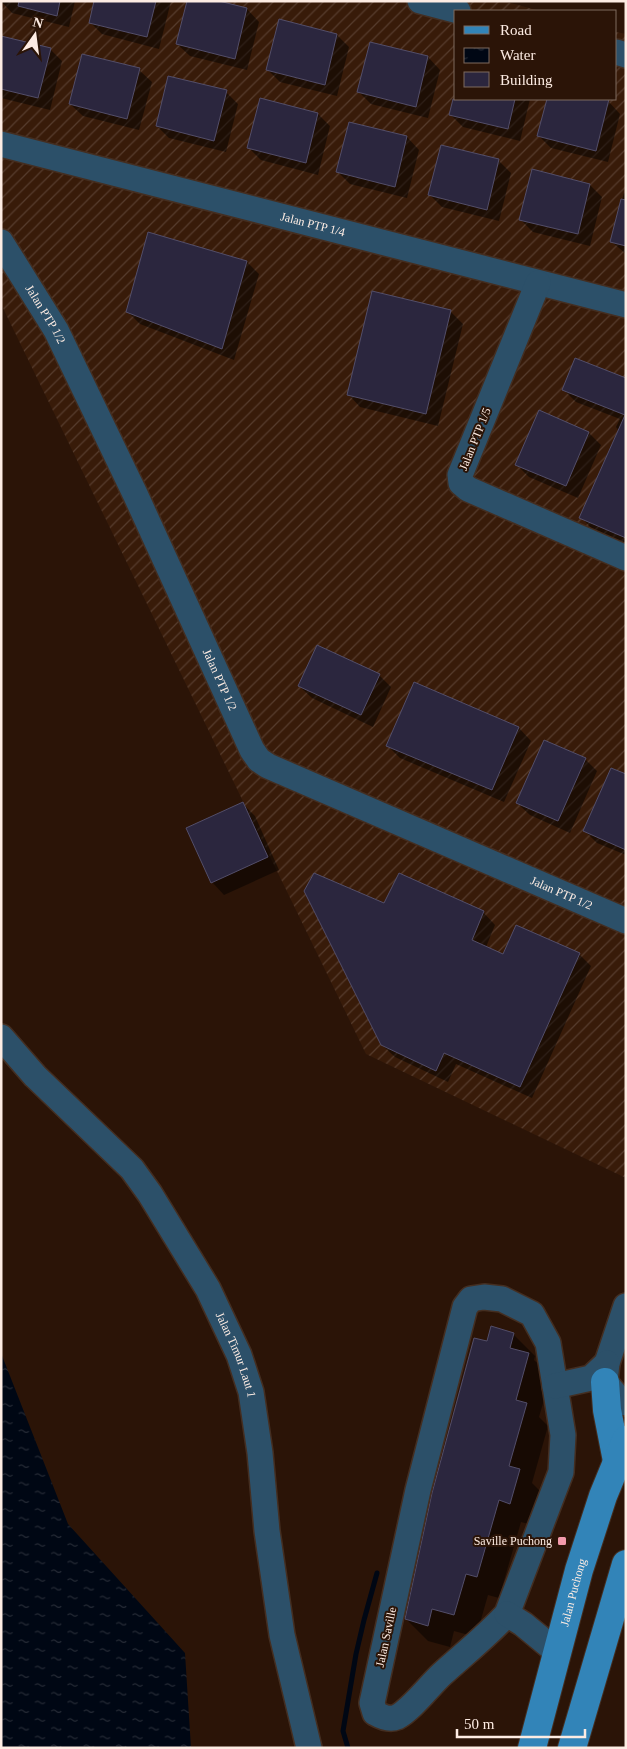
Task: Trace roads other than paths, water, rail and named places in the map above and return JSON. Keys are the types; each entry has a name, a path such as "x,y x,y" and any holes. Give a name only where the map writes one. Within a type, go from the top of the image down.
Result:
{"main road":[{"path":"606,1372 607,1410 622,1450"},
{"name":"Jalan Puchong","path":"532,1748 579,1570 603,1496 622,1450"},
{"path":"572,1748 626,1564"}],"street":[{"path":"420,1 454,10"},
{"name":"Jalan PTP 1/4","path":"1,144 626,306"},
{"name":"Jalan PTP 1/2","path":"1,242 56,330 136,496 252,750 259,760 268,766 626,921"},
{"name":"Jalan PTP 1/5","path":"538,283 460,475 461,483 468,489 626,558"},
{"name":"Jalan Timur Laut 1","path":"1,1037 35,1076 132,1169 150,1194 208,1289 239,1355 252,1401 260,1453 267,1531 282,1635 309,1748"},
{"name":"Jalan Saville","path":"484,1297 502,1298 532,1314 548,1343 555,1386 563,1435 561,1472 507,1614 491,1632 443,1674 405,1711 396,1717 384,1718 375,1713 372,1703 418,1490 465,1307 471,1299 484,1297"},
{"path":"626,1306 606,1372 619,1399 626,1403"},
{"path":"555,1386 591,1378 606,1372"},
{"path":"507,1614 523,1624 557,1652"}],"water":[{"path":"1,1353 68,1524 185,1653 191,1748 1,1748"}],"waterway":[{"path":"348,1748 343,1731 356,1654 377,1573"}],"place":[{"name":"Saville Puchong","path":"562,1541"}]}
